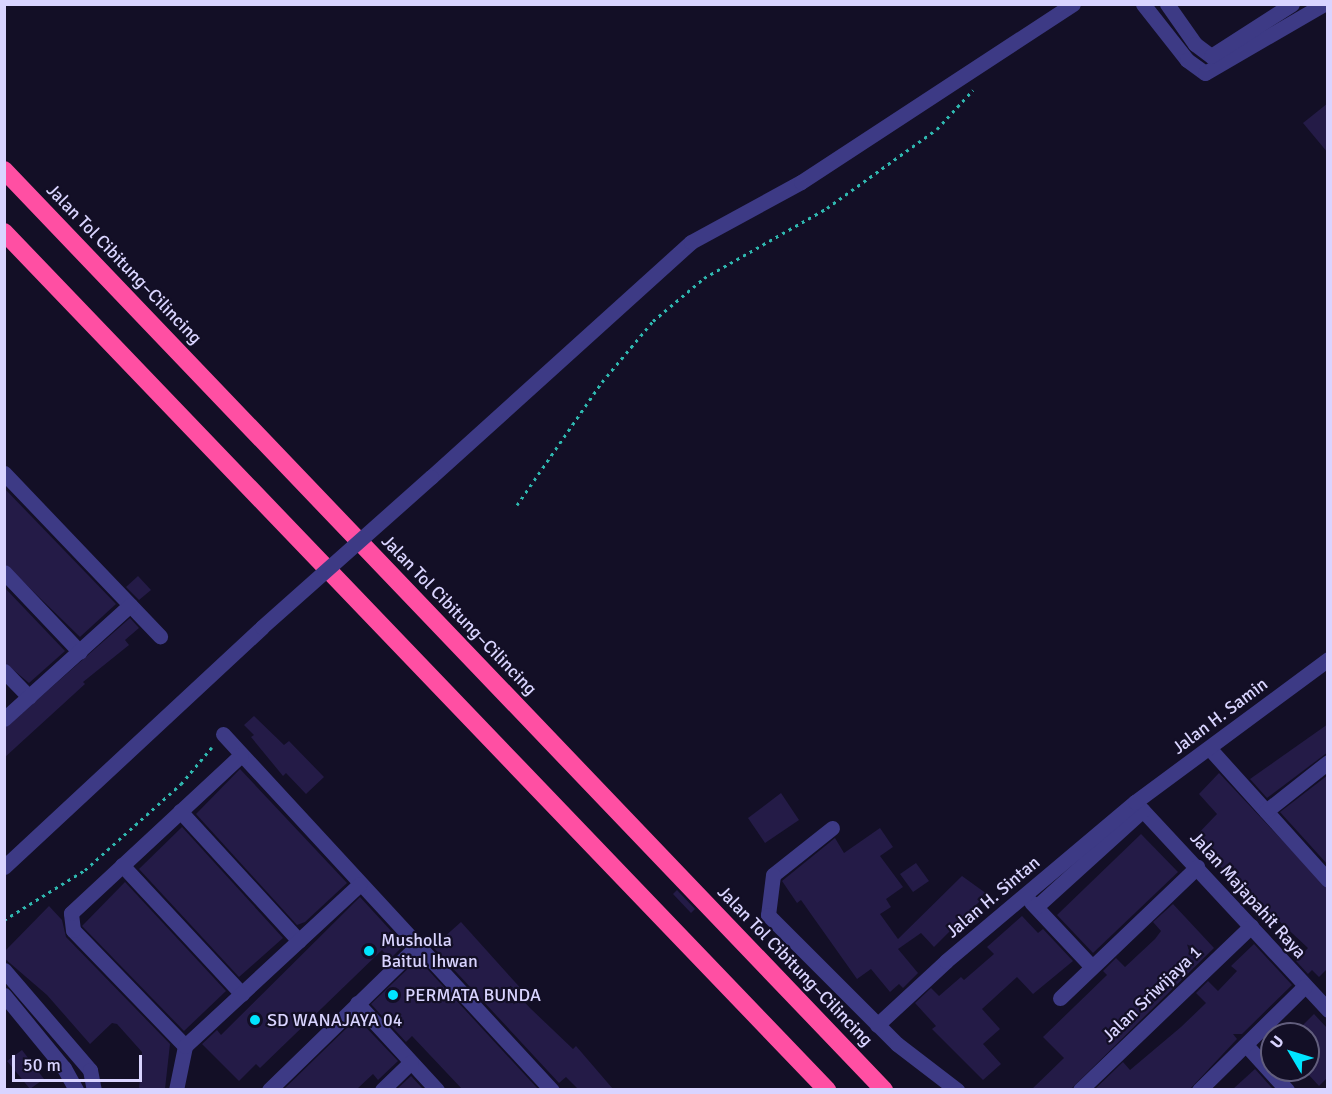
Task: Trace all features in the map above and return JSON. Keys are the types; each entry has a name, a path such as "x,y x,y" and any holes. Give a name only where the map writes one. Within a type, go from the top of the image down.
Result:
{"highway":[{"name":"Jalan Tol Cibitung–Cilincing","path":"4,170 884,1089"},
{"path":"4,232 827,1089"}],"street":[{"path":"4,867 262,627 691,242 801,182 1073,4"},
{"path":"1143,4 1202,73 1209,73 1324,4"},
{"path":"1167,4 1195,44 1211,56"},
{"path":"1202,73 1211,56 1292,4"},
{"path":"4,472 160,636"},
{"path":"4,572 80,652"},
{"path":"4,719 130,605"},
{"name":"Jalan H. Samin","path":"1031,902 1139,806 1328,659"},
{"path":"4,671 29,697"},
{"path":"223,734 417,946 552,1089"},
{"path":"1210,749 1328,880"},
{"path":"185,1046 71,926 71,913 241,755"},
{"path":"1266,811 1328,762"},
{"name":"Jalan Majapahit Raya","path":"1139,806 1305,986 1198,1089"},
{"path":"180,811 299,941"},
{"path":"832,828 773,875 768,915 877,1025 957,1089"},
{"path":"122,865 242,994"},
{"path":"1060,998 1197,867"},
{"path":"176,1089 185,1046 360,884"},
{"path":"1031,902 1092,967"},
{"name":"Jalan H. Sintan","path":"877,1025 946,961 1031,902"},
{"name":"Jalan Sriwijaya 1","path":"1080,1089 1251,926"},
{"path":"269,1089 417,946"},
{"path":"7,977 90,1070 94,1089"},
{"path":"1305,986 1328,1010"},
{"path":"4,995 64,1068 76,1089"},
{"path":"357,1003 437,1089"},
{"path":"1246,1045 1287,1089"},
{"path":"64,1068 78,1055"},
{"path":"382,1089 411,1062"}],"path":[{"path":"517,506 602,382 653,321 704,278 827,208 937,129 977,85"},
{"path":"4,920 85,870 181,784 223,734"}],"building":[{"path":"1328,103 1328,153 1303,123"},
{"path":"4,488 116,604 80,637 4,563"},
{"path":"138,576 151,590 139,600 126,587"},
{"path":"4,587 65,651 29,683 4,662"},
{"path":"130,618 139,628 125,640 129,645 83,682 85,684 4,758 4,729"},
{"path":"254,716 284,745 289,741 324,777 306,794 286,773 283,776 251,737 254,735 244,725"},
{"path":"1328,724 1328,752 1267,798 1250,779"},
{"path":"240,769 347,883 305,922 297,925 196,814"},
{"path":"1219,773 1328,889 1328,968 1319,977 1312,970 1308,974 1296,961 1308,948 1192,840 1217,814 1199,794"},
{"path":"1328,775 1328,865 1280,812"},
{"path":"781,793 799,820 765,843 748,818"},
{"path":"182,827 283,938 239,977 139,869"},
{"path":"880,828 893,847 880,856 903,887 886,899 891,907 880,914 898,939 962,876 987,894 934,947 921,933 898,949 918,973 903,988 899,984 890,992 871,969 857,979 801,900 797,903 782,881 835,838 844,853"},
{"path":"1141,834 1178,872 1093,953 1057,915"},
{"path":"916,863 929,881 913,892 900,874"},
{"path":"125,882 226,991 184,1031 82,926"},
{"path":"677,890 695,909 691,913 673,894"},
{"path":"360,897 404,945 390,959 382,950 260,1068 256,1064 239,1081 202,1044 217,1030 221,1035"},
{"path":"1173,904 1214,948 1071,1089 1032,1089 1064,1058 1043,1037 1107,975 1103,971 1116,958 1125,967 1155,939 1161,931 1153,922"},
{"path":"49,906 62,920 66,937 170,1044 165,1089 139,1089 142,1052 117,1024 112,1023 90,1044 47,995 4,958 4,952"},
{"path":"1022,916 1038,933 1043,929 1073,961 1033,994 1017,977 982,1009 1000,1029 983,1044 1001,1064 983,1080 932,1029 936,1026 915,1003 931,988 939,996 961,977 964,980 994,954 987,947"},
{"path":"461,922 524,992 519,996 573,1049 576,1046 613,1089 578,1089 566,1077 559,1083 433,947"},
{"path":"1254,944 1292,985 1242,1034 1233,1034 1237,1039 1190,1089 1095,1089 1123,1062 1130,1070 1181,1027 1206,1003 1196,993 1208,981 1218,991 1237,971 1231,966"},
{"path":"418,959 538,1089 462,1089 412,1036 406,1042 371,1004"},
{"path":"1314,1014 1328,1029 1328,1077 1319,1086 1315,1082 1320,1082 1320,1022 1306,1022"},
{"path":"357,1018 398,1061 378,1080 373,1074 357,1089 284,1089"},
{"path":"22,1050 44,1079 30,1089 7,1061"},
{"path":"1255,1069 1260,1075 1260,1082 1267,1082 1273,1089 1233,1089"},
{"path":"411,1076 423,1089 397,1089"}],"place":[{"name":"Musholla Baitul Ihwan","path":"369,951"},
{"name":"PERMATA BUNDA","path":"393,995"},
{"name":"SD WANAJAYA 04","path":"255,1020"}]}
